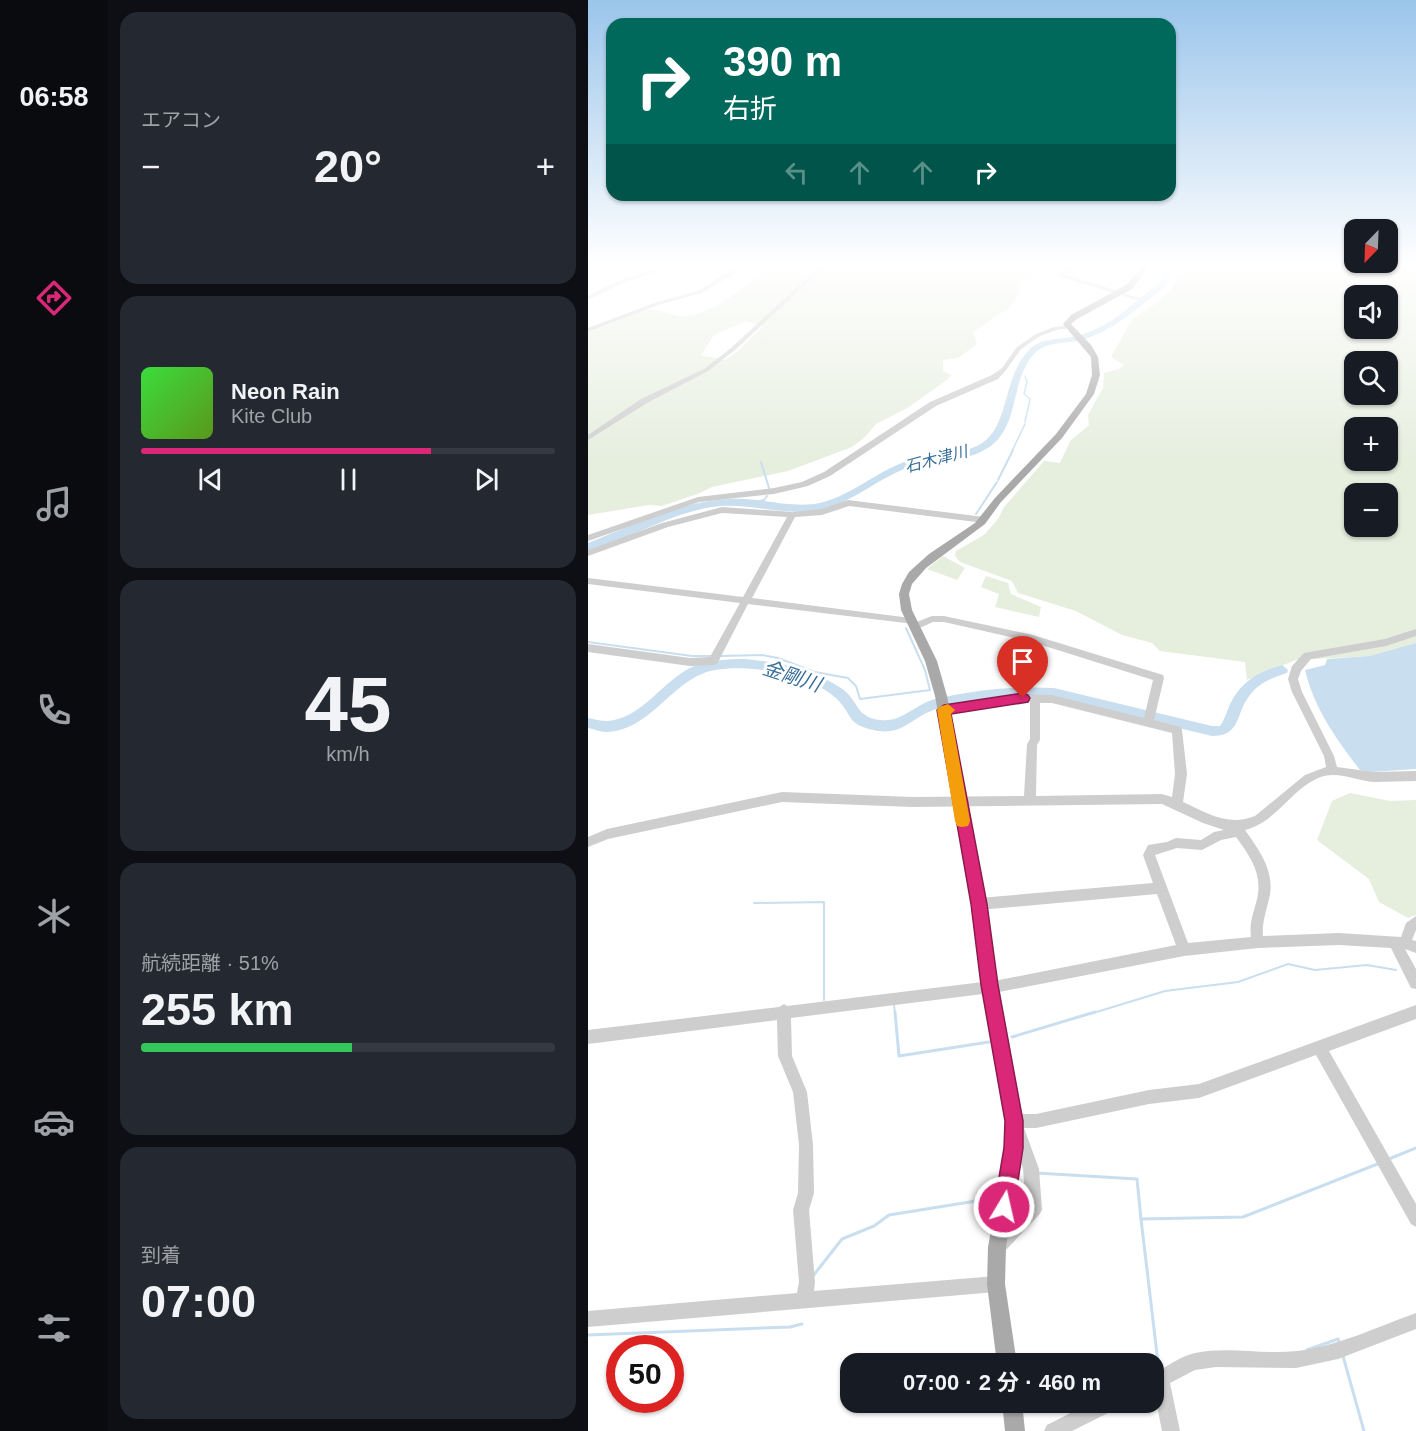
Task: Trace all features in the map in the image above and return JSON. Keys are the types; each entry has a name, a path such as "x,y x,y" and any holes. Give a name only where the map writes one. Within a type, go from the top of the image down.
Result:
{"main road":[{"path":"1005,1353 996,1284 997,1247 1014,1148 1014,1121 990,985 979,904 958,800 942,703 932,663 904,602 904,593 909,580 926,562 984,520 996,502 1040,456 1091,393 1096,377 1096,362 1085,343 1072,332"},
{"path":"1013,1413 1015,1431"}],"street":[{"path":"588,438 616,422 644,401 706,370 752,332"},
{"path":"588,538 698,500 774,491 805,484 827,474 933,404 995,377 1004,369 1019,348 1038,335 1050,332"},
{"path":"588,431 602,424 616,422"},
{"path":"588,553 696,515 722,510 792,515 822,512 848,503 984,520"},
{"path":"588,648 690,662 712,661 792,515"},
{"path":"588,581 913,624 932,619 944,619 1033,639 1159,678 1148,722"},
{"path":"1333,771 1329,756 1293,679 1296,669 1308,656 1386,642 1416,632"},
{"path":"1030,801 1032,744 1035,740 1035,698"},
{"path":"942,703 1052,699 1178,730 1181,774 1178,803"},
{"path":"1184,950 1149,855 1152,849 1169,847 1176,843 1202,845 1269,813 1289,792 1315,775 1333,771 1374,777 1416,776"},
{"path":"588,842 630,829 782,797 913,802 1162,799 1178,803 1215,821 1238,828 1261,863 1266,880 1263,900 1255,922 1258,942"},
{"path":"979,904 1160,888"},
{"path":"1416,922 1410,927 1405,944 1416,983"},
{"path":"588,1038 784,1011 990,985 999,986 1184,950 1258,942 1339,939 1405,944"},
{"path":"784,1011 785,1056 800,1092 806,1145 806,1193 801,1210 807,1282 804,1300"},
{"path":"997,1247 1034,1210 1032,1173 1014,1121 1036,1121 1149,1097 1199,1091 1416,1012"},
{"path":"1319,1047 1416,1219"},
{"path":"588,1319 996,1284"},
{"path":"1164,1377 1193,1362 1216,1359 1296,1360 1341,1350 1416,1321"},
{"path":"1164,1406 1171,1431"},
{"path":"1053,1431 1090,1413"}],"green space":[{"path":"588,332 721,332 714,335 701,355 725,360 757,332 973,332 977,344 958,358 943,360 943,371 951,375 948,379 909,407 876,424 852,447 788,471 712,487 662,506 649,505 588,515"},
{"path":"1125,332 1344,332 1344,339 1398,339 1398,332 1416,332 1416,643 1369,656 1296,660 1247,680 1245,662 1160,651 1152,643 1122,635 1076,611 1018,593 1012,581 960,562 955,556 956,551 984,535 998,519 1004,507 1044,461 1060,463 1070,441 1089,425 1088,415 1103,388 1104,373 1119,369 1124,365 1111,357"},
{"path":"943,556 965,568 957,580 927,569"},
{"path":"986,576 1008,583 1011,594 1041,607 1039,617 995,607 999,594 981,587"},
{"path":"1350,793 1390,801 1416,800 1416,915 1408,918 1379,902 1369,879 1317,840 1332,801"}],"water":[{"path":"1416,643 1416,769 1371,772 1360,770 1327,723 1314,697 1305,670 1325,665 1327,659 1369,656"}],"waterway":[{"name":"石木津川","path":"588,547 694,507 730,502 801,508 825,505 848,496 903,466 977,450 995,437 1002,427 1016,376 1022,363 1032,351 1042,344 1073,339 1097,332"},
{"path":"1025,376 1027,382 1024,394 1030,399 1025,422"},
{"path":"1012,451 1025,424"},
{"path":"998,480 1013,450"},
{"path":"761,462 769,488"},
{"path":"976,514 997,482"},
{"name":"石木津川","path":"751,503 764,500 767,496"},
{"path":"720,656 762,655 778,658 815,672 848,678 856,686 860,699 930,690 925,670 906,628"},
{"path":"588,642 692,656 712,656"},
{"name":"金剛川","path":"588,723 606,726 622,723 638,715 697,670 714,665 745,664 778,668 823,683 842,696 854,715 875,725 900,724 924,709 940,703 1009,694 1054,693 1212,731 1223,731 1229,725 1238,702 1247,689 1258,679 1282,670"},
{"path":"754,903 824,902 824,1000"},
{"path":"1090,1014 1165,991 1238,982 1288,964 1315,970 1367,965 1396,970"},
{"path":"894,1004 895,1014"},
{"path":"895,1012 899,1056 989,1042"},
{"path":"1012,1037 1095,1012"},
{"path":"1389,1159 1416,1148"},
{"path":"1141,1219 1243,1217 1380,1163"},
{"path":"1036,1173 1137,1179 1141,1219"},
{"path":"813,1276 842,1239 874,1226 889,1215 976,1201 994,1195"},
{"path":"1141,1219 1157,1353"},
{"path":"588,1335 790,1327 802,1324"},
{"path":"1307,1350 1338,1339 1340,1344"},
{"path":"1343,1356 1364,1431"}],"slow traffic":[{"path":"948,710 944,710 962,821"}],"route":[{"path":"1004,1207 1014,1148 1014,1121 990,985 979,904 958,800 944,710 1023,698"}]}
